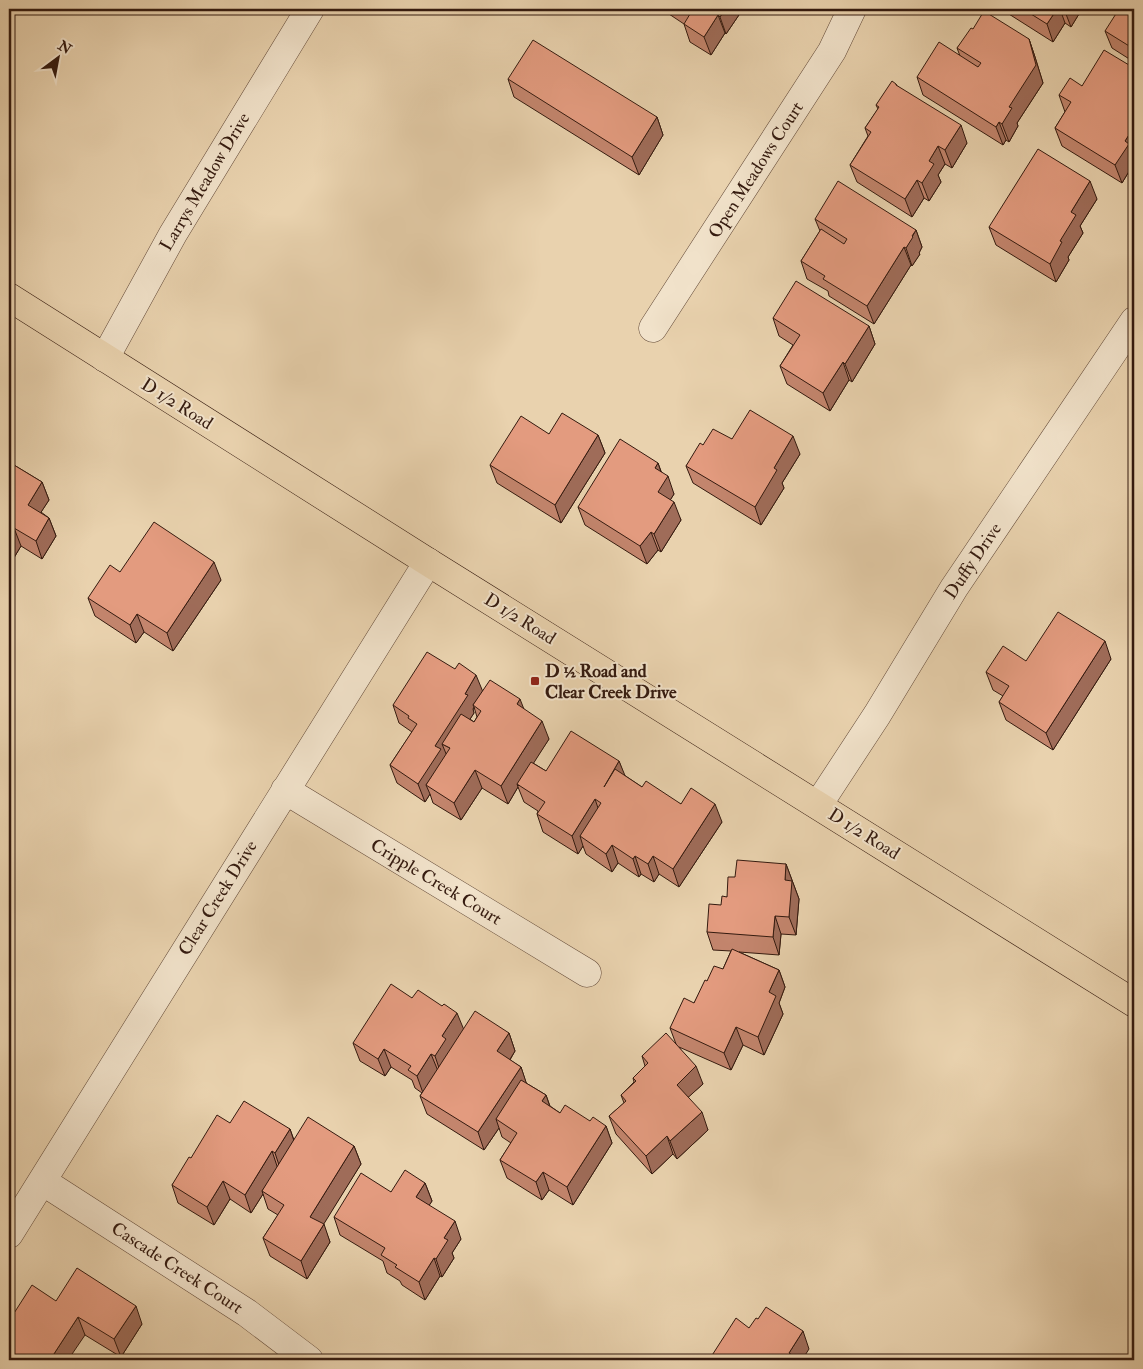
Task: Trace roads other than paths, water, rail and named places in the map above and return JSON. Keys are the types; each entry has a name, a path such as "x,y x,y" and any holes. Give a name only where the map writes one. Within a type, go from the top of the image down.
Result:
{"main road":[{"name":"D 1/2 Road","path":"9,297 428,562 1134,1003"}],"street":[{"name":"Larrys Meadow Drive","path":"105,358 173,234 310,9"},
{"name":"Open Meadows Court","path":"653,328 832,51 852,9"},
{"name":"Duffy Drive","path":"818,805 877,715 954,588 1134,321"},
{"name":"Clear Creek Drive","path":"9,1234 428,562"},
{"name":"Cripple Creek Court","path":"285,790 587,974"},
{"name":"Cascade Creek Court","path":"42,1180 247,1313 309,1360"}],"place":[{"name":"D ½ Road and Clear Creek Drive","path":"535,681"}]}
